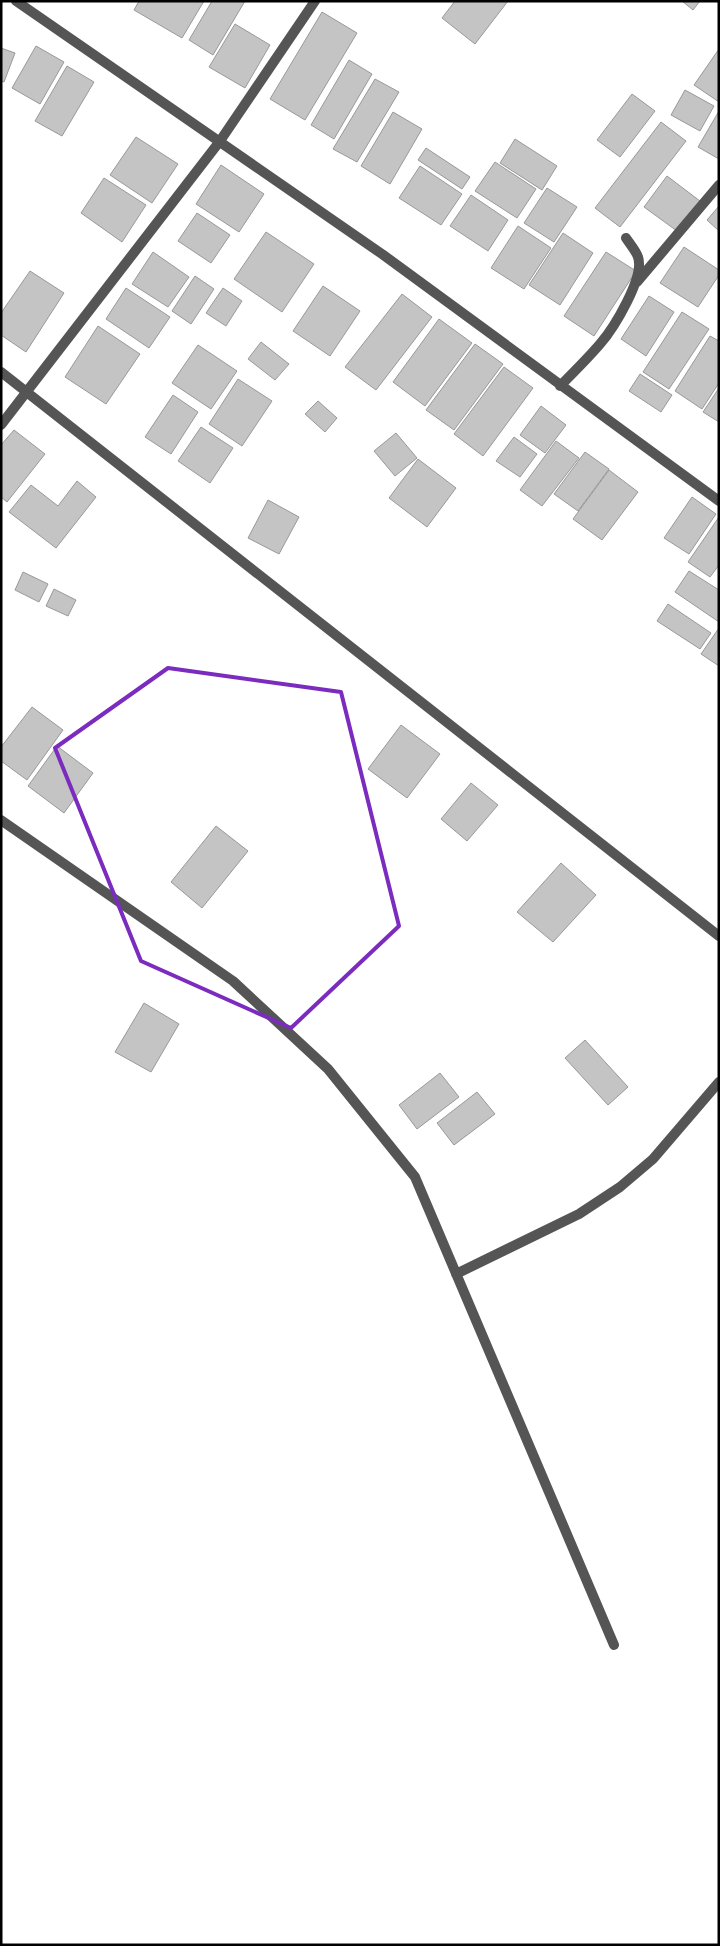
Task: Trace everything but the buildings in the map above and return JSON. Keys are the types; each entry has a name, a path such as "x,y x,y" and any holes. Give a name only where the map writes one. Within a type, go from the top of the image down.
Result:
{"street":[{"path":"16,1 382,254 719,501"},
{"path":"1,425 220,141 315,1"},
{"path":"634,285 719,185"},
{"path":"560,386 602,342 626,304 640,268 638,257 626,238"},
{"path":"1,372 719,936"},
{"path":"1,820 233,981 328,1069 415,1177 614,1645"},
{"path":"456,1274 579,1214 620,1187 653,1159 719,1082"}],"highlighted area":[{"path":"168,668 341,692 399,926 291,1028 141,961 55,748"}]}
